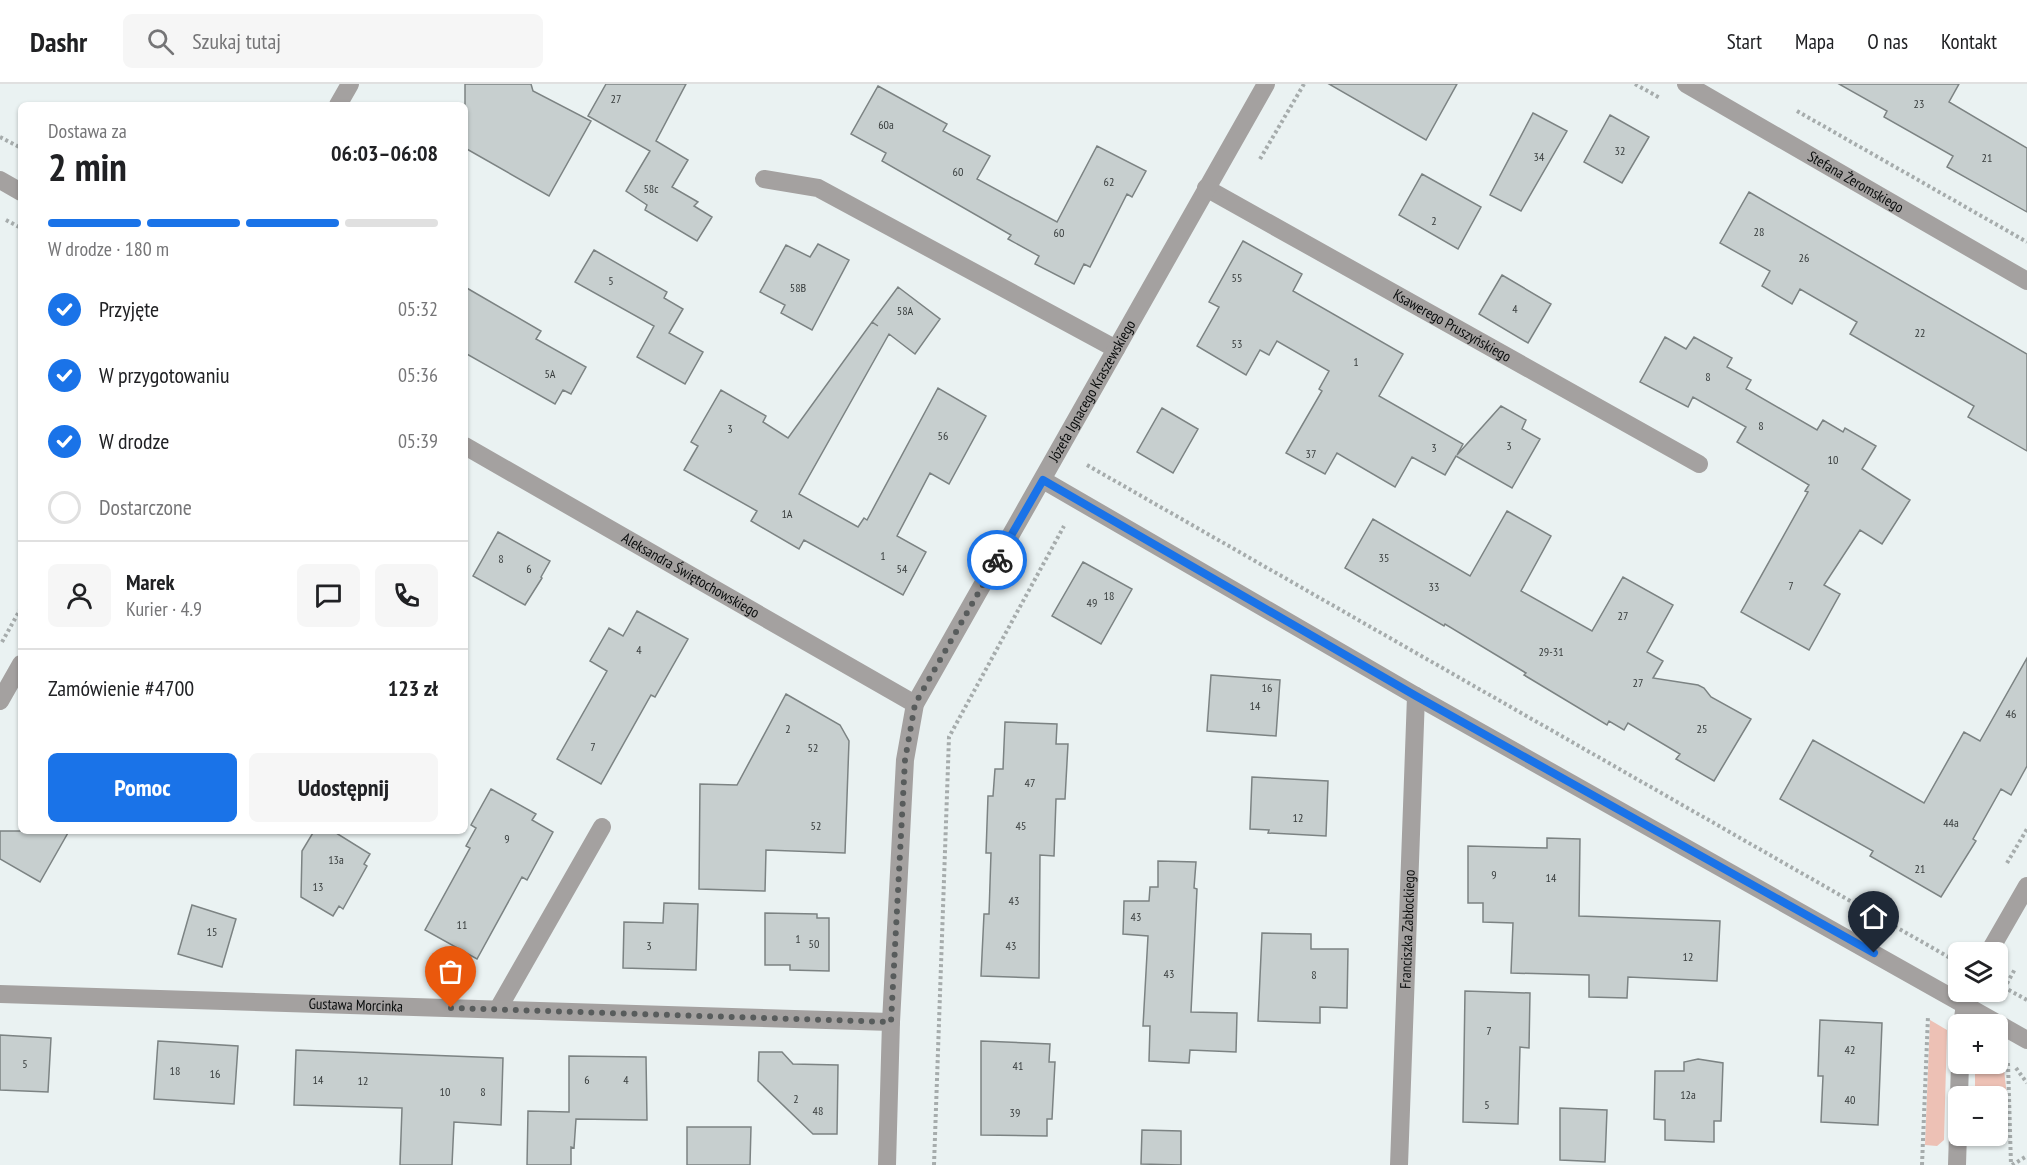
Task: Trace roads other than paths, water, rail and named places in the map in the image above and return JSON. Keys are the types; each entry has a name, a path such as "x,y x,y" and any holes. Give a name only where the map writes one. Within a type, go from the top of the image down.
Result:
{"street":[{"path":"340,102 350,84"},
{"name":"Józefa Ignacego Kraszewskiego","path":"887,1165 891,1022 905,760 915,704 1266,84"},
{"name":"Stefana Żeromskiego","path":"1686,84 2027,281"},
{"path":"764,179 818,189 1116,349"},
{"path":"0,180 18,190"},
{"name":"Ksawerego Pruszyńskiego","path":"1206,188 1699,464"},
{"name":"Aleksandra Świętochowskiego","path":"468,448 915,704"},
{"path":"1043,480 1416,696 1948,987"},
{"path":"0,701 18,669"},
{"name":"Franciszka Zabłockiego","path":"1400,1165 1416,696"},
{"path":"498,1009 602,827"},
{"path":"1995,942 2027,886"},
{"name":"Gustawa Morcinka","path":"0,994 891,1022"},
{"path":"1974,1002 2027,1040"},
{"path":"1957,1165 1958,1146"}]}
